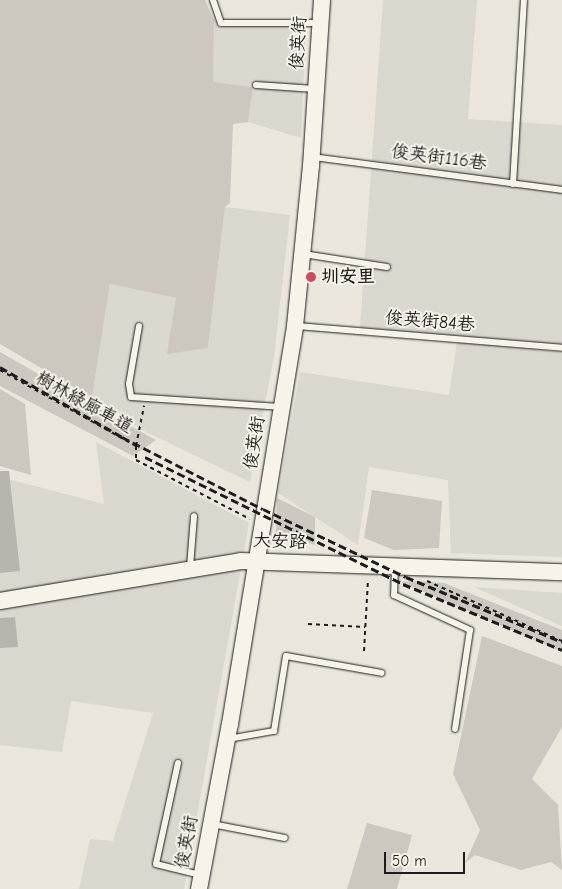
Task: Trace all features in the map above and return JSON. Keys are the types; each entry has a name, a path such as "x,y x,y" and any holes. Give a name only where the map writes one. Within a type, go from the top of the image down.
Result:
{"street":[{"name":"俊英街","path":"200,882 227,739 295,326 312,156 322,0"},
{"name":"大安路","path":"0,601 190,569 256,562 562,572"}],"lane":[{"path":"213,0 221,23 320,23"},
{"path":"513,184 524,0"},
{"path":"256,85 316,89"},
{"name":"俊英街116巷","path":"312,156 562,190"},
{"path":"303,254 387,267"},
{"path":"139,326 129,384 131,397 281,407"},
{"name":"俊英街84巷","path":"295,326 562,348"},
{"path":"190,569 194,516"},
{"path":"395,566 394,595 470,630 455,729"},
{"path":"227,739 274,731 286,656 382,672"},
{"path":"178,763 156,864 200,882"},
{"path":"211,824 286,838"}],"path":[{"name":"樹林綠廊車道","path":"0,370 136,446 136,460 251,520"},
{"path":"136,446 146,399"},
{"path":"364,651 368,565"},
{"path":"424,578 430,586 562,641"},
{"path":"308,624 366,626"}],"shaded area":[{"path":"0,0 205,0 214,20 213,82 253,87 248,122 233,124 230,203 225,207 208,348 167,354 176,298 110,284 92,398 0,344"},
{"path":"383,0 477,0 468,119 562,125 562,345 360,328"},
{"path":"214,20 306,26 301,138 248,122 253,87 213,82"},
{"path":"225,207 290,215 274,356 250,482 144,431 92,398 110,284 176,298 208,348"},
{"path":"457,342 562,352 562,557 451,553 448,480 369,467 358,545 278,493 300,372 449,395"},
{"path":"0,352 156,440 133,456 0,386"},
{"path":"0,389 25,404 31,475 0,466"},
{"path":"96,442 249,523 184,889 79,889 90,839 113,841 153,713 71,701 62,752 0,745 0,477 104,504"},
{"path":"372,490 442,501 439,548 394,550 364,538"},
{"path":"277,498 315,517 315,545 276,535"},
{"path":"401,582 444,583 562,630 562,652"},
{"path":"474,587 562,593 562,626"},
{"path":"482,636 562,666 562,727 532,779 558,805 562,870 551,862 521,870 475,855 465,863 480,830 453,774"},
{"path":"367,823 412,835 397,889 347,889"}],"building":[{"path":"0,471 9,471 20,571 0,573"},
{"path":"15,617 18,647 0,648 0,618"}],"railway":[{"path":"0,367 122,437 263,509 406,577 562,642"},
{"path":"145,457 403,584 562,650"}],"place":[{"name":"圳安里","path":"311,277"}]}
